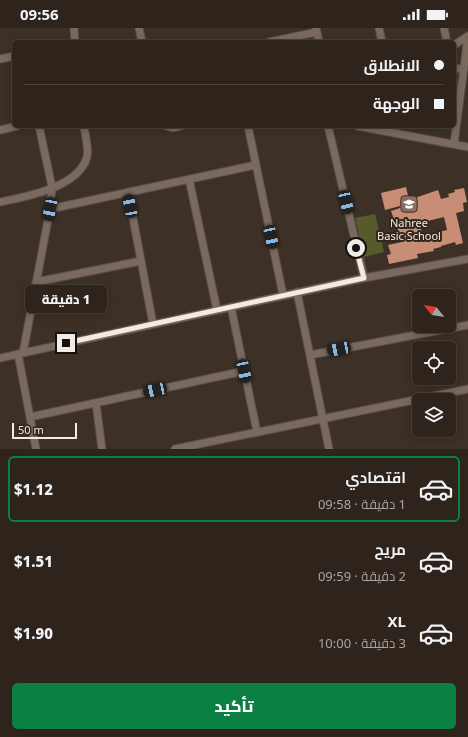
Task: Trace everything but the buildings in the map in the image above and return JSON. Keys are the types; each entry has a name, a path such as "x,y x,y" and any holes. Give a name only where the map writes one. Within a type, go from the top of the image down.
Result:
{"street":[{"path":"74,28 75,40"},
{"path":"139,28 142,40"},
{"path":"379,28 382,40"},
{"path":"444,28 447,40"},
{"path":"277,40 317,30 319,40"},
{"path":"454,144 468,36 456,44"},
{"path":"0,59 12,56"},
{"path":"456,69 464,68"},
{"path":"0,130 12,127"},
{"path":"36,449 20,354 50,209 52,187 39,128"},
{"path":"0,202 64,183 80,171 87,156 84,128"},
{"path":"248,128 283,295"},
{"path":"328,128 364,278"},
{"path":"368,128 468,147"},
{"path":"50,209 256,165"},
{"path":"189,179 218,310"},
{"path":"128,192 153,324"},
{"path":"0,358 297,292 468,259"},
{"path":"36,282 141,261"},
{"path":"297,292 329,449"},
{"path":"231,307 257,432"},
{"path":"310,355 468,324"},
{"path":"30,417 244,371"},
{"path":"175,449 468,389"},
{"path":"96,403 102,449"}],"green space":[{"path":"375,214 384,252 364,257 355,218"}],"place":[{"name":"Nahree Basic School","path":"409,204"}],"route":[{"path":"66,343 364,278 356,248"}]}
